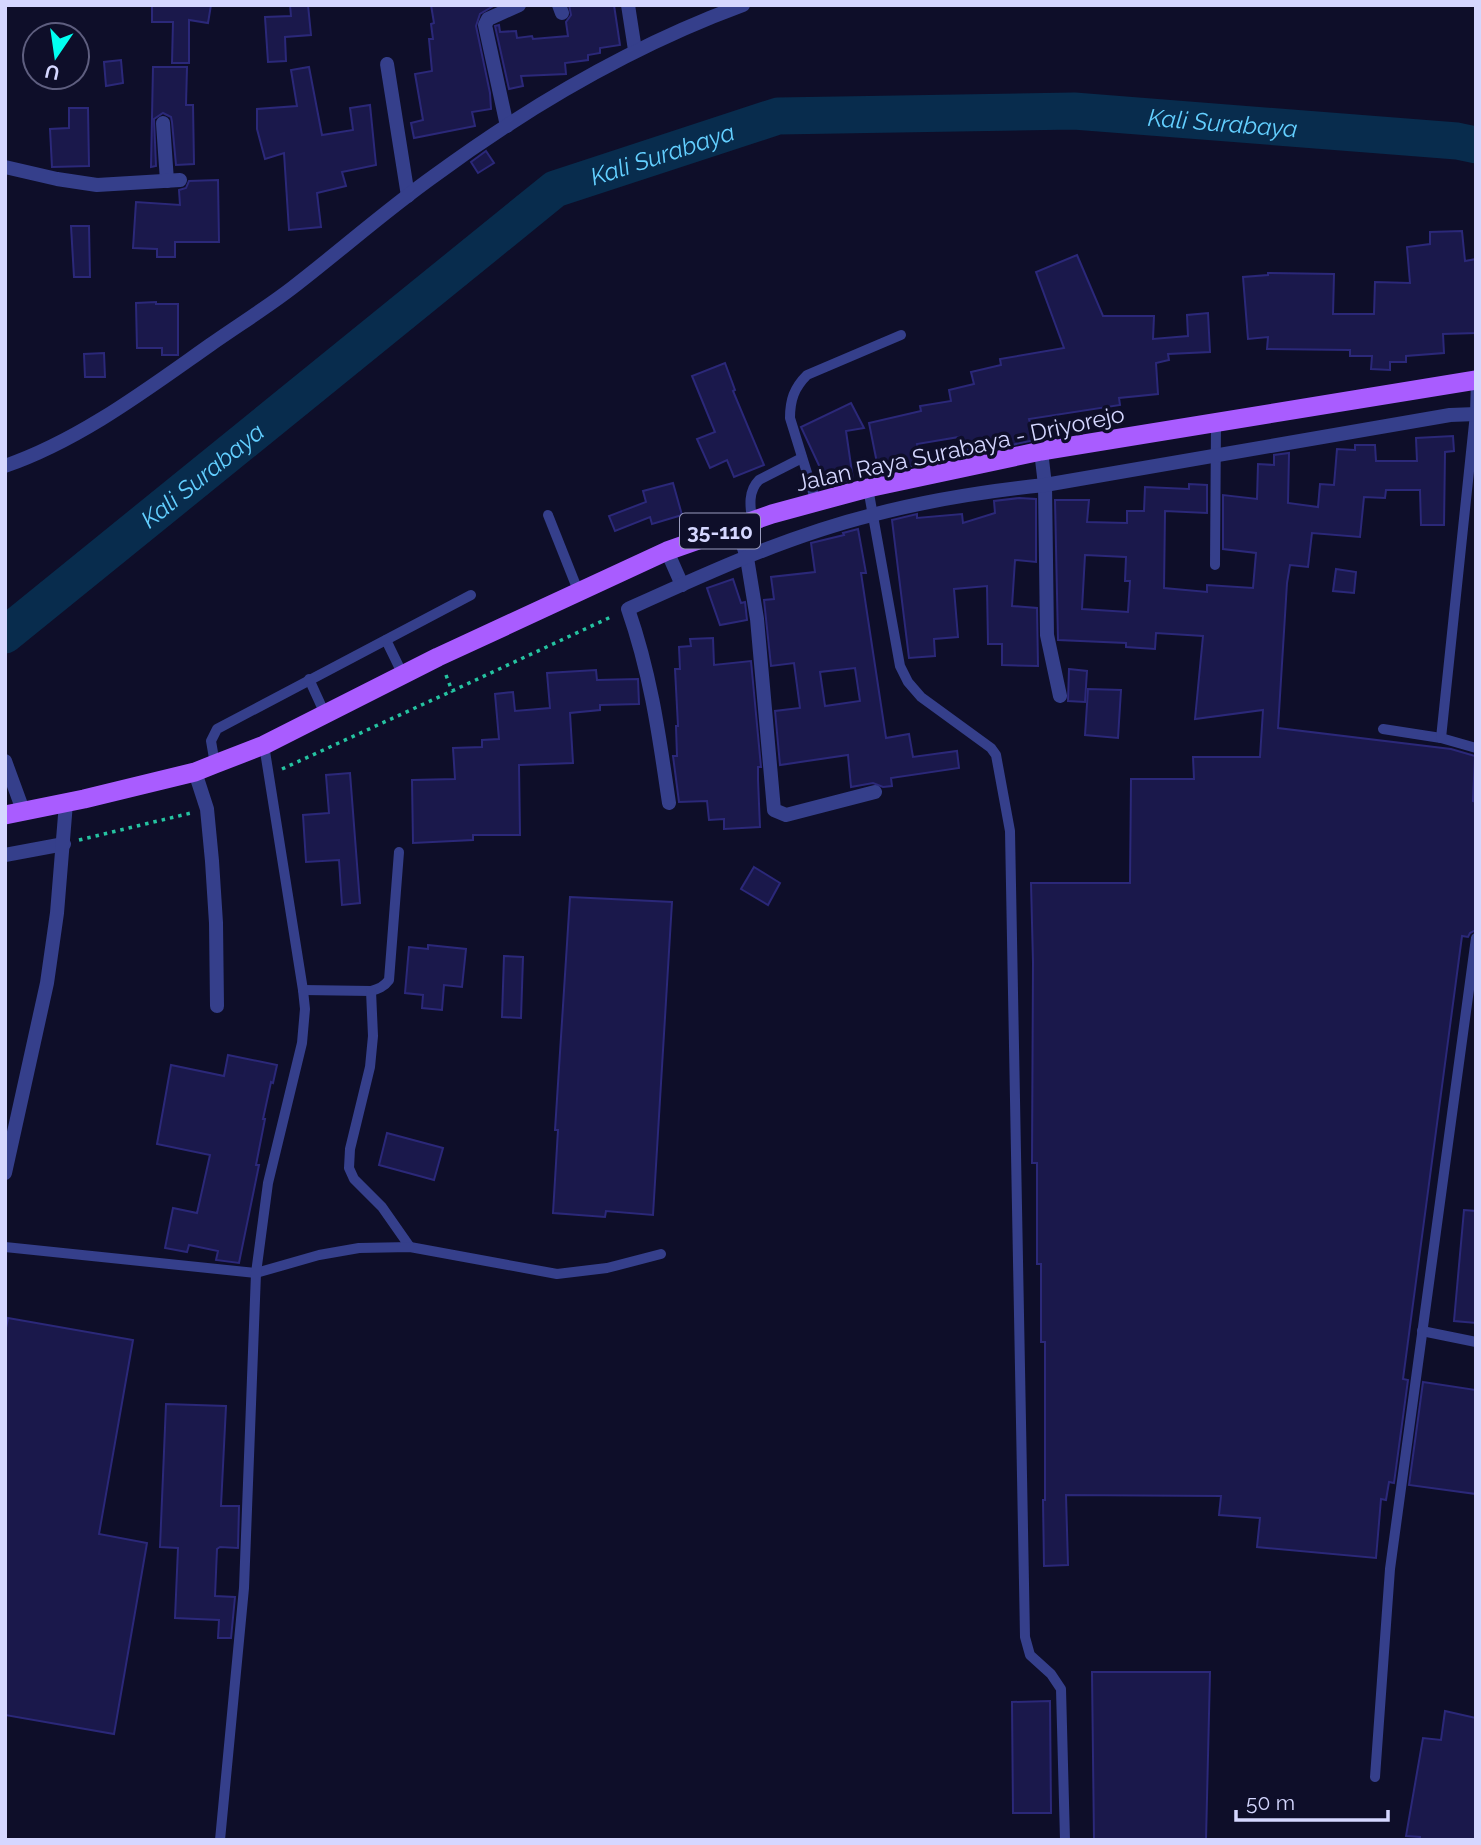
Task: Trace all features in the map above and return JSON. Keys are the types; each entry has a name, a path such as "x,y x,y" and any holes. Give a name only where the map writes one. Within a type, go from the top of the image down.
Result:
{"main road":[{"name":"Jalan Raya Surabaya - Driyorejo","path":"14,814 195,772 264,745 438,657 667,551 744,522 868,488 1041,451 1476,380"}],"street":[{"path":"507,126 485,25 488,19 519,5"},
{"path":"628,5 635,50"},
{"path":"5,466 59,443 149,387 291,289 434,175 507,126 635,50 682,28 743,5"},
{"path":"387,64 408,196"},
{"path":"5,167 97,185 174,181 163,123"},
{"name":"Jalan Raya Surabaya - Driyorejo","path":"628,609 803,535 873,514 988,491 1045,485 1450,415 1476,414"},
{"path":"1041,451 1045,485 1046,635 1060,696"},
{"path":"744,522 757,619 774,810 786,815 875,792"},
{"path":"667,551 681,585"},
{"path":"628,609 639,639 655,705 669,803"},
{"path":"5,761 14,814"},
{"path":"195,772 207,809 216,923 217,1006"},
{"path":"5,1173 47,983 57,914 66,803"},
{"path":"5,855 64,844"}],"lane":[{"path":"816,502 790,418 790,405 798,383 807,375 901,335"},
{"path":"1441,738 1476,414 1476,380"},
{"path":"1215,565 1216,422"},
{"path":"744,522 754,485 802,458"},
{"path":"868,488 900,666 908,682 920,696 991,748 996,755 1010,831 1025,1637 1030,1655 1051,1674 1061,1689 1066,1840"},
{"path":"548,514 579,593"},
{"path":"215,764 211,741 216,729 471,595"},
{"path":"386,640 403,675"},
{"path":"309,679 325,714"},
{"path":"1383,729 1441,738 1476,748"},
{"path":"220,1840 245,1575 256,1273 268,1184 302,1043 305,1009 264,745"},
{"path":"303,990 370,991 380,989 389,980 398,852"},
{"path":"1375,1777 1390,1569 1476,938"},
{"path":"370,991 373,1036 370,1067 350,1149 349,1168 354,1180 382,1207 410,1247"},
{"path":"5,1247 256,1273 319,1255 359,1248 410,1247 558,1274 607,1268 661,1254"},
{"path":"1422,1331 1476,1342"}],"path":[{"path":"269,775 628,609"},
{"path":"438,657 452,691"},
{"path":"64,844 207,809"}],"building":[{"path":"152,5 211,5 208,23 189,20 189,63 172,63 173,22 152,22"},
{"path":"290,5 308,5 311,35 285,37 286,61 268,62 265,17 291,16"},
{"path":"431,5 495,5 480,14 476,26 491,109 472,112 475,126 414,138 411,123 423,120 415,74 432,71 429,39 433,39 431,24 434,23"},
{"path":"569,5 614,5 620,45 600,48 600,53 588,55 588,60 565,63 566,74 521,76 523,86 509,89 495,26 499,25 500,32 516,31 517,38 568,36 566,22 571,15"},
{"path":"121,60 123,83 106,86 104,62"},
{"path":"153,67 187,67 186,105 193,105 194,164 176,165 171,117 163,113 154,119 156,166 151,167"},
{"path":"309,67 322,135 353,130 350,108 370,105 376,165 342,172 346,186 317,193 321,227 289,230 284,153 265,159 257,129 257,109 297,106 291,70"},
{"path":"69,108 88,108 89,166 52,167 50,129 69,128"},
{"path":"486,151 494,163 478,173 471,162"},
{"path":"218,180 219,242 175,242 175,257 157,257 157,249 133,248 136,202 180,205 179,190 186,188 189,181"},
{"path":"71,226 89,226 90,277 74,277"},
{"path":"1462,231 1465,261 1476,259 1476,333 1443,334 1444,353 1406,356 1406,362 1390,362 1390,370 1371,369 1372,356 1350,356 1350,350 1267,349 1268,337 1248,339 1243,277 1268,273 1334,274 1333,314 1374,314 1375,282 1410,283 1407,247 1430,244 1430,232"},
{"path":"1077,255 1103,316 1154,316 1153,339 1188,336 1187,315 1208,313 1210,352 1168,354 1169,360 1156,363 1158,394 1119,398 1120,405 1029,419 1035,440 993,449 992,445 962,451 959,437 917,444 921,464 879,473 869,423 921,411 920,406 951,401 949,390 974,384 971,372 1001,365 1000,359 1064,348 1036,272"},
{"path":"136,303 178,304 178,355 162,355 162,348 137,348"},
{"path":"104,353 105,377 85,377 84,354"},
{"path":"725,363 735,390 733,391 764,465 734,477 727,460 710,468 697,439 715,432 692,376"},
{"path":"851,403 864,428 846,431 853,479 837,484 831,471 823,474 801,427"},
{"path":"1453,436 1454,451 1445,452 1444,525 1421,525 1420,490 1386,490 1385,498 1364,497 1360,537 1312,533 1308,567 1290,565 1278,728 1451,749 1475,756 1473,801 1476,802 1476,930 1468,937 1462,936 1403,1379 1408,1380 1394,1483 1389,1482 1386,1500 1381,1499 1376,1558 1257,1547 1260,1518 1219,1515 1221,1496 1066,1495 1068,1565 1044,1566 1045,1342 1041,1342 1041,1264 1037,1264 1037,1163 1032,1163 1031,883 1130,883 1131,779 1194,779 1193,757 1260,757 1263,710 1195,719 1203,636 1156,633 1155,649 1126,647 1126,643 1058,640 1055,500 1089,500 1087,522 1127,523 1127,511 1144,511 1145,487 1189,489 1189,484 1207,485 1207,513 1165,511 1164,588 1207,592 1207,585 1253,588 1256,553 1223,549 1223,495 1257,499 1258,464 1274,465 1274,455 1289,453 1288,503 1318,507 1320,484 1334,485 1337,449 1355,450 1355,445 1375,445 1376,461 1417,461 1416,438","holes":["1085,555 1126,557 1125,581 1130,581 1128,612 1082,609"]},
{"path":"673,483 682,515 652,524 650,517 615,531 609,516 646,502 643,491"},
{"path":"1036,499 1036,562 1015,560 1012,606 1037,608 1038,666 1002,665 1002,644 988,644 987,586 954,589 958,637 934,639 935,656 909,658 892,520 917,514 917,518 962,514 963,523 995,513 994,501"},
{"path":"858,529 866,573 861,573 886,738 909,734 913,757 957,751 959,768 891,778 892,786 883,787 873,783 851,787 848,755 780,765 775,711 800,708 794,663 771,666 764,600 774,599 771,577 815,572 811,543 844,535 843,533","holes":["855,668 860,701 825,706 820,672"]},
{"path":"1336,569 1356,572 1354,593 1333,591"},
{"path":"733,579 741,603 745,602 747,620 720,625 707,588"},
{"path":"713,638 714,665 751,661 761,767 758,767 760,827 724,829 724,819 709,820 707,801 679,802 673,756 677,756 675,669 680,669 679,647 691,646 690,639"},
{"path":"1069,669 1087,671 1085,702 1068,701"},
{"path":"596,670 597,680 638,679 639,704 600,705 600,710 570,713 573,763 519,765 520,835 473,835 473,840 413,843 412,780 455,779 453,748 482,747 482,740 499,739 495,694 513,692 515,711 550,708 547,673"},
{"path":"1088,689 1121,690 1118,738 1085,735"},
{"path":"350,773 360,903 342,905 339,860 306,862 303,815 329,813 326,775"},
{"path":"754,867 780,883 768,905 741,889"},
{"path":"570,897 672,902 653,1215 606,1211 605,1217 553,1213 558,1130 555,1130"},
{"path":"428,945 466,949 462,987 444,985 442,1010 422,1008 423,995 405,993 409,947 428,949"},
{"path":"504,956 523,957 521,1018 502,1017"},
{"path":"228,1055 277,1065 263,1119 256,1165 259,1165 239,1263 216,1260 218,1251 189,1245 187,1252 165,1248 173,1208 197,1213 210,1155 157,1144 171,1065 224,1076"},
{"path":"387,1133 443,1148 434,1180 379,1165"},
{"path":"1464,1210 1476,1211 1476,1323 1454,1321"},
{"path":"8,1318 133,1340 99,1534 147,1543 114,1734 5,1715 5,1333"},
{"path":"1423,1382 1476,1390 1476,1494 1409,1485"},
{"path":"166,1404 226,1406 221,1506 239,1506 238,1548 217,1549 215,1596 235,1597 231,1638 218,1638 219,1620 175,1618 178,1548 160,1547"},
{"path":"1092,1672 1210,1672 1206,1840 1094,1840"},
{"path":"1050,1701 1051,1813 1013,1813 1012,1702"},
{"path":"1445,1711 1476,1718 1476,1840 1420,1840 1420,1837 1406,1836 1423,1738 1441,1740"}],"waterway":[{"name":"Kali Surabaya","path":"5,635 555,189 778,116 1074,111 1457,141 1476,145"}]}
